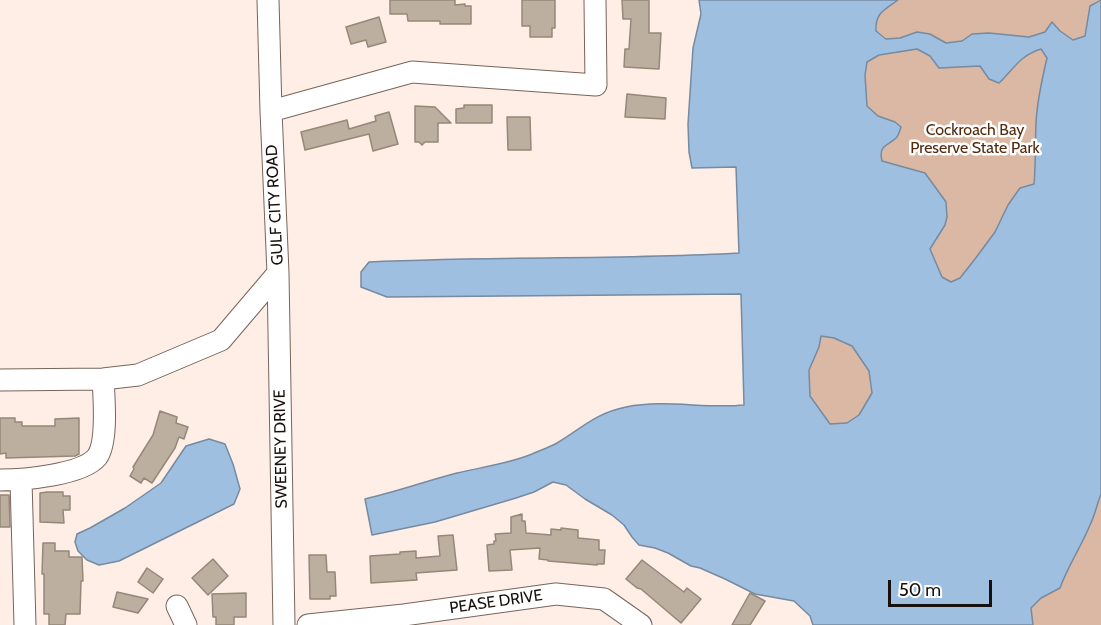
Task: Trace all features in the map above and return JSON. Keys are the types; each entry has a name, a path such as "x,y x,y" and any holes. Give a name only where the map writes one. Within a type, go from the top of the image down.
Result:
{"street":[{"name":"GULF CITY ROAD","path":"0,380 103,379 138,375 220,340 278,273 268,0"},
{"path":"271,111 412,72 596,86 596,0"},
{"name":"SWEENEY DRIVE","path":"278,273 284,625"},
{"path":"25,625 10,480 79,469 97,457 103,437 103,379"},
{"name":"PEASE DRIVE","path":"308,625 404,615 556,594 604,599 641,625"},
{"path":"177,606 186,625"}],"green space":[{"path":"898,0 1099,0 1090,6 1085,36 1072,40 1060,31 1045,32 1029,37 989,33 972,34 962,41 946,43 930,34 917,32 900,38 886,39 876,31 879,16"},
{"name":"Cockroach Bay Preserve State Park","path":"917,49 930,56 939,67 980,66 989,79 1006,76 1022,60 1036,51 1042,49 1047,58 1037,115 1034,184 1020,188 1008,205 995,232 960,278 951,282 942,277 930,249 936,241 946,202 925,173 882,161 883,150 897,137 895,122 878,116 867,106 865,75 867,62 879,55"},
{"path":"821,336 834,338 852,346 869,371 872,393 860,415 847,423 830,424 810,396 809,370"},
{"path":"1101,494 1101,625 1033,625 1031,608 1041,598 1060,588 1092,521"}],"water":[{"path":"699,0 898,0 882,12 877,20 876,31 886,39 900,38 917,32 930,34 946,43 962,41 972,34 989,33 1029,37 1045,32 1052,22 1073,40 1085,36 1090,6 1101,0 1101,494 1092,521 1060,588 1041,598 1031,608 1033,625 813,625 810,616 794,601 755,594 691,566 668,553 639,545 624,525 612,515 566,485 553,482 534,492 435,522 372,535 365,499 523,457 554,444 606,413 626,407 655,404 744,405 741,294 387,297 361,287 361,272 369,262 739,253 736,167 692,168 689,152 688,124 693,48 701,14","holes":["917,49 930,56 939,68 980,66 989,79 999,83 1022,59 1033,52 1041,49 1047,58 1037,115 1034,184 1020,188 1008,205 995,232 960,278 951,282 942,277 930,249 945,225 946,202 925,173 882,161 883,148 897,137 901,127 895,122 878,116 867,106 865,75 867,62 879,55","821,336 834,338 852,346 869,371 872,393 859,415 847,423 830,424 810,396 809,370"]},
{"path":"209,439 225,444 233,464 240,489 234,504 119,561 99,565 87,560 78,551 75,542 77,534 125,508 161,483 186,446"}],"building":[{"path":"390,0 455,0 455,5 471,6 471,24 408,21 407,14 390,14"},
{"path":"522,0 555,0 555,28 552,28 552,37 530,37 530,26 522,26"},
{"path":"622,0 649,0 649,33 661,33 659,69 624,67 625,49 629,49 631,19 623,19"},
{"path":"379,17 386,42 368,47 366,40 351,44 346,27"},
{"path":"627,94 666,98 665,119 625,117"},
{"path":"464,105 492,105 492,123 456,123 456,109 464,108"},
{"path":"415,106 435,107 451,123 438,123 438,142 425,142 422,145 415,142"},
{"path":"389,112 398,144 373,151 369,134 305,150 301,132 347,120 349,129 376,121 375,116"},
{"path":"507,117 530,117 531,150 508,150"},
{"path":"160,411 177,417 176,423 188,427 184,439 179,437 175,448 152,483 144,478 141,483 130,476 153,435"},
{"path":"0,418 15,418 15,422 22,422 22,426 55,426 55,419 79,418 79,454 6,458 6,453 0,454"},
{"path":"63,492 63,496 70,496 70,510 63,510 64,523 40,522 40,493"},
{"path":"0,495 9,495 10,527 0,527"},
{"path":"522,514 526,533 551,535 551,529 561,530 561,528 578,530 578,538 599,540 599,550 605,550 604,564 539,559 540,548 510,550 512,570 489,571 487,545 494,544 495,534 511,533 511,517"},
{"path":"453,535 457,570 416,573 417,580 371,583 370,556 416,551 416,558 440,556 438,536"},
{"path":"43,543 55,543 55,551 69,551 69,557 82,557 83,581 81,581 80,614 66,614 65,625 49,625 49,614 44,614"},
{"path":"309,555 326,555 327,572 335,572 336,596 330,596 330,599 310,599"},
{"path":"213,559 228,576 208,595 192,578"},
{"path":"642,560 684,592 687,588 701,599 681,623 626,579"},
{"path":"147,568 163,579 153,593 138,582"},
{"path":"117,592 148,599 138,613 113,607"},
{"path":"246,593 246,617 234,617 234,625 216,625 216,617 213,617 212,594"},
{"path":"750,593 765,601 750,625 732,625"}]}
